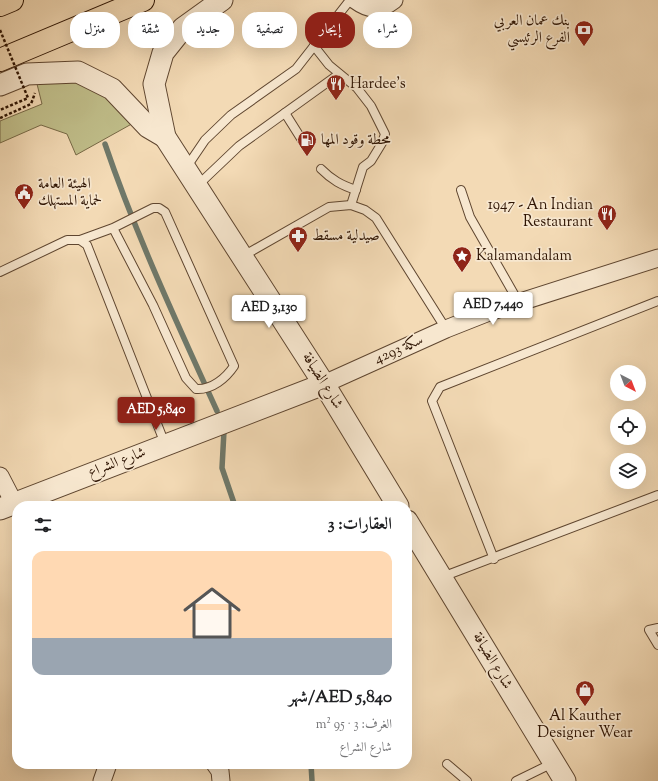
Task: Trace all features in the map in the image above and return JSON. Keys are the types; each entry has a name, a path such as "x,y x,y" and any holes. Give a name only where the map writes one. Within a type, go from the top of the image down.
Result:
{"highway":[{"path":"0,6 12,0"},
{"path":"0,60 143,0"}],"street":[{"path":"165,137 154,84 163,53 183,28 222,0"},
{"path":"355,0 362,5 373,9 388,5 394,0"},
{"path":"0,85 27,74 78,72 112,89 148,127 165,137"},
{"name":"شارع الضيافة","path":"165,137 324,384 395,501"},
{"name":"سكة 4293","path":"324,384 446,329 519,303 658,258"},
{"name":"شارع الشراع","path":"20,501 324,384"},
{"path":"0,476 7,506"},
{"name":"شارع الضيافة","path":"412,529 565,781"},
{"path":"102,781 106,769"},
{"path":"219,769 220,781"}],"lane":[{"path":"341,12 350,0"},
{"path":"185,169 205,140 231,115 296,69 312,48"},
{"path":"316,48 329,65 357,88 371,106 385,134 382,143 371,161 363,168 352,204"},
{"path":"196,186 239,146 339,74"},
{"path":"285,113 302,140"},
{"path":"321,169 337,182 356,190"},
{"path":"461,190 470,217 519,303"},
{"path":"242,256 329,207 352,204 365,210 376,218 446,329"},
{"path":"0,272 67,240 80,240 113,228 152,208 159,208 165,212 234,366 216,383 205,389 196,389 186,378 153,305 113,228"},
{"path":"80,240 88,245 165,445"},
{"path":"494,559 432,401 440,387 658,301"},
{"path":"441,577 494,559 658,495"},
{"path":"658,628 649,630 658,645"},
{"path":"516,781 554,763"},
{"path":"447,764 466,781"}],"path":[{"path":"0,30 28,98 0,110"},
{"path":"0,118 31,104 35,92"}],"shaded area":[{"path":"76,77 109,93 137,121 76,155 67,134 41,125 0,143 0,121 42,104 36,80"}],"waterway":[{"path":"105,144 130,212 172,312 217,411"},
{"path":"224,431 222,468 233,501"},
{"path":"311,769 312,781"}],"place":[{"name":"بنك عمان العربي الفرع الرئيسي","path":"584,47"},
{"name":"Hardee's","path":"336,101"},
{"name":"محطة وقود المها","path":"307,157"},
{"name":"الهيئة العامة لحماية المستهلك","path":"24,210"},
{"name":"1947 - An Indian Restaurant","path":"607,231"},
{"name":"صيدلية مسقط","path":"298,253"},
{"name":"Kalamandalam","path":"462,273"},
{"name":"Al Kauther Designer Wear","path":"585,707"}]}
